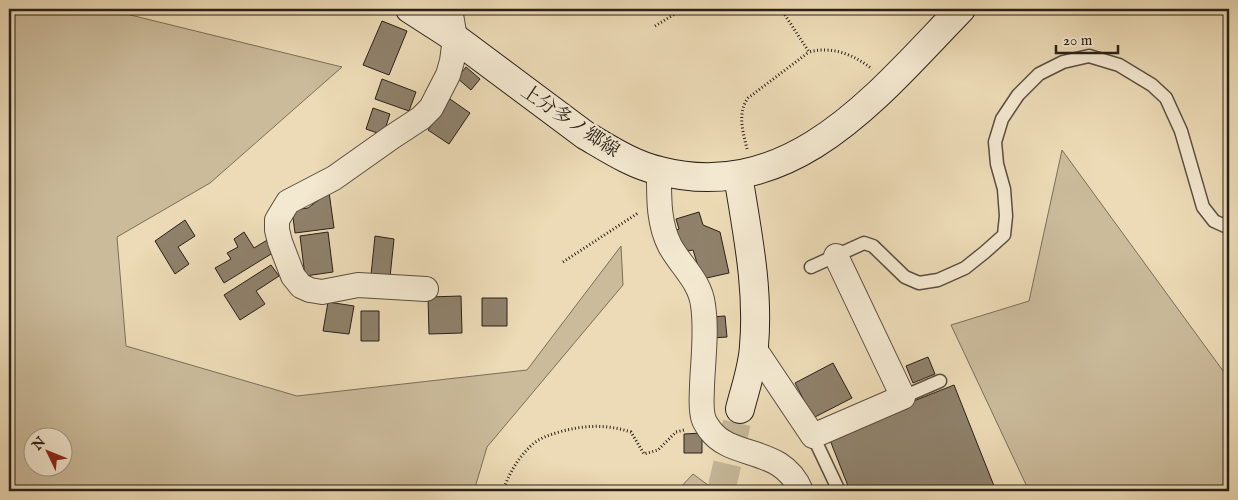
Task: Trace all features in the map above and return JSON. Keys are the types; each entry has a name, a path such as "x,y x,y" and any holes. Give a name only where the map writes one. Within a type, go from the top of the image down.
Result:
{"main road":[{"name":"上分多ノ郷線","path":"410,9 455,38 609,150 659,171 710,178 738,175 769,168 796,156 832,133 870,102 962,9"},
{"path":"738,175 754,278 756,313 754,348 740,409"}],"street":[{"path":"426,288 358,285 322,292 301,286 293,276 280,242 277,220 288,202 334,178 421,118 431,108 448,75 452,61 455,38 450,9"},
{"path":"659,171 659,198 665,236 697,286 703,304 702,396 704,420 711,431 723,443 778,463 789,474 801,491"},
{"path":"754,348 813,436 904,396 836,256"}],"lane":[{"path":"811,267 864,243 873,246 905,277 919,283 938,280 965,268 1004,235 1006,216 1004,189 997,164 995,142 1002,119 1018,95 1039,74 1063,62 1089,56 1119,65 1152,85 1166,98 1182,131 1203,207 1214,221 1229,227"},
{"path":"904,396 940,381"},
{"path":"813,436 839,491"}],"path":[{"path":"655,26 683,9"},
{"path":"781,9 809,52"},
{"path":"744,138 741,114 743,105 748,98 809,52 821,48 849,54 861,60 875,71"},
{"path":"563,262 621,226 659,198"},
{"path":"503,491 508,476 515,464 526,450 544,437 589,425 615,427 631,432 644,454 658,450 676,432 706,424"}],"shaded area":[{"path":"9,9 106,9 342,67 210,183 117,237 126,346 297,396 527,370 621,246 623,285 487,447 474,491 9,491"},
{"path":"1062,150 1229,379 1229,491 1029,491 951,325 1029,301"},
{"path":"693,474 716,491 677,491"}],"building":[{"path":"382,21 407,31 389,75 363,65"},
{"path":"466,67 480,79 471,90 457,78"},
{"path":"382,79 416,92 409,111 375,99"},
{"path":"450,99 470,113 449,144 428,130"},
{"path":"373,108 390,114 383,135 366,129"},
{"path":"329,192 334,228 295,233 292,210 308,208"},
{"path":"699,212 703,225 720,232 729,273 702,279 693,250 680,252 674,231 679,229 676,219"},
{"path":"185,220 195,236 178,247 189,264 175,274 155,241"},
{"path":"244,232 254,248 269,239 276,251 224,283 215,268 231,259 227,253 238,247 234,239"},
{"path":"328,232 333,272 305,276 300,236"},
{"path":"375,236 394,239 390,277 371,275"},
{"path":"271,265 279,276 256,291 265,304 240,320 224,295"},
{"path":"461,296 462,333 429,334 428,297"},
{"path":"482,298 507,298 507,326 482,326"},
{"path":"328,302 354,306 349,334 323,331"},
{"path":"361,311 379,311 379,341 361,341"},
{"path":"725,316 727,337 712,338 711,317"},
{"path":"928,357 935,374 913,383 906,366"},
{"path":"833,363 852,398 813,418 795,383"},
{"path":"954,385 996,491 850,491 828,435"},
{"path":"702,433 702,453 684,453 684,434"}],"tunnel":[{"path":"721,491 740,409"}]}
